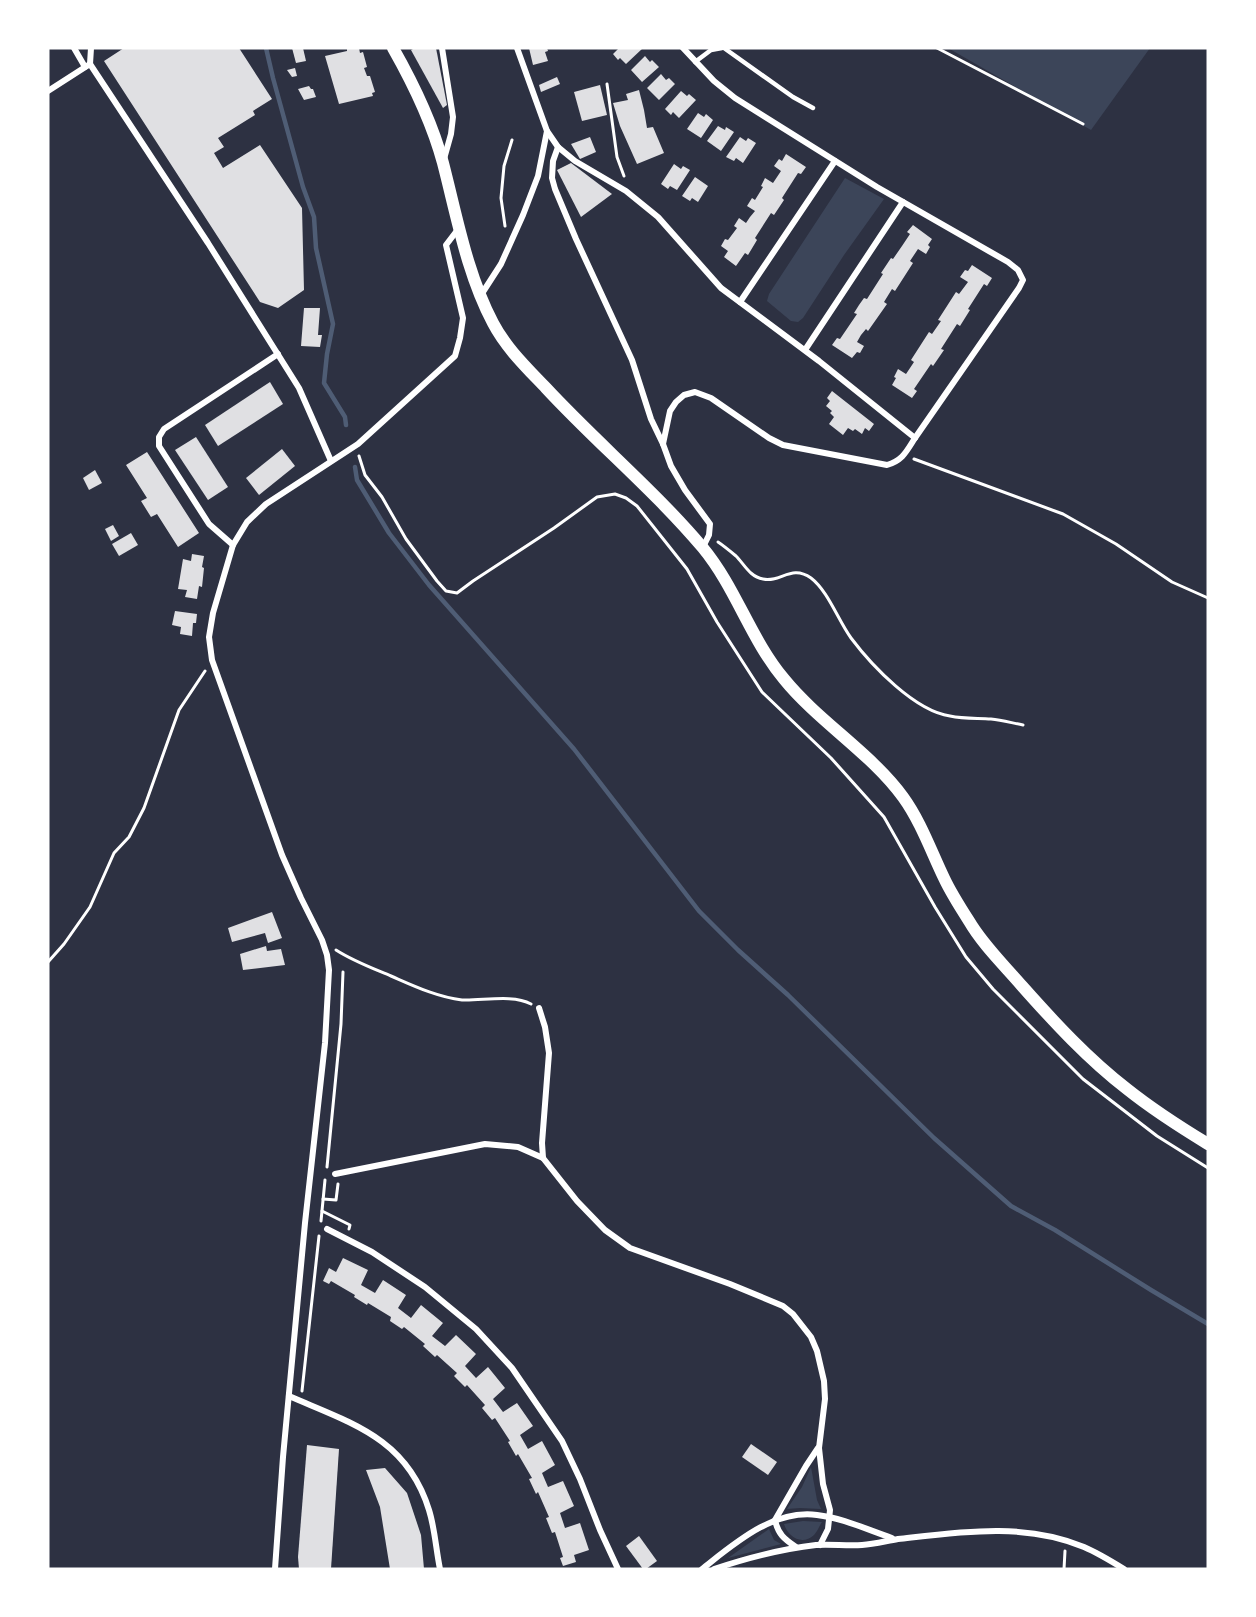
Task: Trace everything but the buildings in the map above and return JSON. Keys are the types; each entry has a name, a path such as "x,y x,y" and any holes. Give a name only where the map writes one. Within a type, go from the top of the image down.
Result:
{"main road":[{"path":"393,48 432,128 459,228 481,295 504,341 560,403 672,514 702,548 731,590 772,664 783,679 807,705 874,765 904,798 954,897 984,943 1041,1006 1108,1073 1154,1109 1208,1144"}],"street":[{"path":"74,48 88,65 208,243 278,354 299,388 331,461"},
{"path":"48,90 88,65 92,48"},
{"path":"442,48 453,117 443,163"},
{"path":"518,48 547,131 558,147 575,161 634,198 658,217 721,288 805,350 915,438"},
{"path":"663,444 670,411 684,395 695,392 711,398 783,445 886,465 897,462 1023,280 1018,270 1008,262 903,202 735,98 714,81 683,48"},
{"path":"481,295 506,255 538,176 547,131"},
{"path":"558,147 553,161 552,178 569,222 632,360 651,419 671,466 710,524 709,535 702,548"},
{"path":"740,302 835,161"},
{"path":"805,350 903,202"},
{"path":"275,1569 305,1223 327,1016 327,955 282,855 212,660 209,637 213,613 232,545 248,522 266,504 358,444 455,356 463,318 446,245 459,228"},
{"path":"232,545 209,524 159,446 159,437 164,429 278,354"},
{"path":"539,1008 549,1053 542,1143 543,1158"},
{"path":"337,1174 485,1144 518,1147 543,1158 578,1201 605,1230 620,1242 630,1248 783,1306 793,1314 811,1337 824,1382 825,1399 819,1448 830,1517 825,1537 820,1545"},
{"path":"327,1229 372,1252 425,1287 476,1329 512,1368 562,1441 618,1569"},
{"path":"289,1396 363,1428 383,1441 399,1457 412,1473 430,1512 440,1569"},
{"path":"796,1547 786,1541 777,1530 775,1520 819,1448"},
{"path":"702,1569 751,1533 775,1520 797,1515 815,1514 830,1517 896,1540"},
{"path":"714,1569 796,1547 861,1545 1009,1530 1084,1547 1124,1569"}],"lane":[{"path":"695,62 711,50 723,48 793,97 813,108"}],"path":[{"path":"938,48 1083,124"},
{"path":"608,84 617,157 634,198"},
{"path":"506,255 505,223 501,198 504,166 512,140"},
{"path":"358,444 358,456 365,475 382,497 406,539 447,591 457,593 597,497 615,494 637,506 687,569 717,622 762,692 831,758 884,817 966,957 993,989 1083,1079 1157,1136 1208,1168"},
{"path":"904,455 1063,514 1116,544 1172,582 1208,598"},
{"path":"709,535 737,557 754,575 771,579 802,572 812,579 820,587 839,620 866,657 908,696 937,713 994,719 1023,725"},
{"path":"48,962 90,907 114,853 129,837 144,808 179,710 212,660"},
{"path":"322,940 350,959 434,994 461,1000 520,1001 539,1008"},
{"path":"321,1222 334,1107 343,972"},
{"path":"323,1198 336,1200 337,1174"},
{"path":"322,1210 328,1214"},
{"path":"301,1401 319,1233"},
{"path":"1064,1569 1065,1551 1074,1554"}],"shaded area":[{"path":"948,48 1150,48 1091,130"},
{"path":"845,178 884,199 803,318 798,322 791,321 767,301 769,294"},
{"path":"811,1467 817,1500 821,1509 787,1509 802,1487"},
{"path":"803,1521 822,1522 817,1532 805,1540 792,1536 784,1524"},
{"path":"769,1529 774,1540 781,1544 728,1558"}],"waterway":[{"path":"266,48 303,187 314,217 316,248 333,324 324,383 345,417 346,425"},
{"path":"355,467 357,480 389,533 429,585 574,749 699,911 934,1138 1011,1206 1055,1230 1208,1324"}]}
